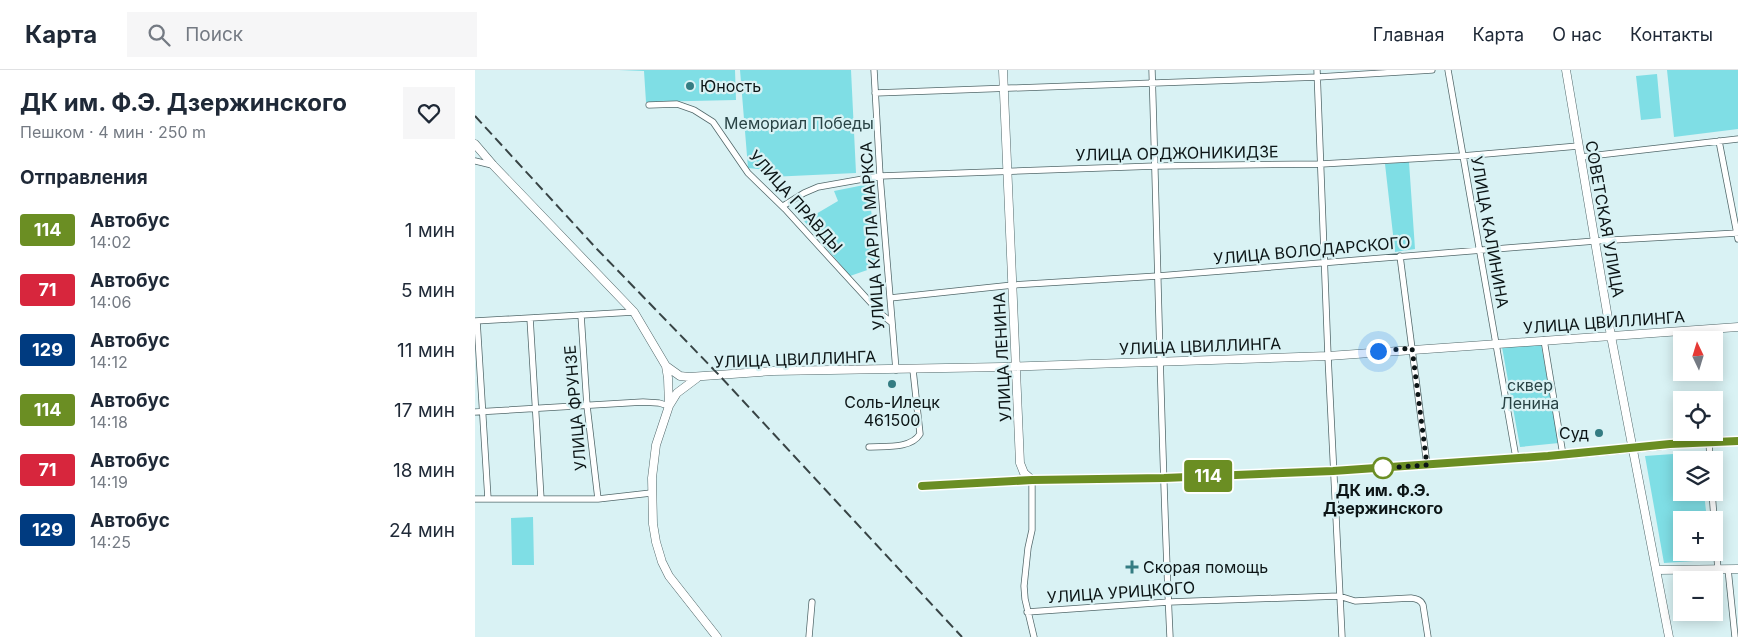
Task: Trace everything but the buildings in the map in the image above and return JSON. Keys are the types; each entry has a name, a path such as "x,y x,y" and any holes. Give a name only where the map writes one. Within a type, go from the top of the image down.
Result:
{"street":[{"name":"УЛИЦА КАРЛА МАРКСА","path":"874,70 895,370"},
{"name":"УЛИЦА ЛЕНИНА","path":"1003,70 1020,463 1024,473 1032,480"},
{"path":"1152,70 1159,276 1159,360 1170,637"},
{"path":"875,93 1152,82 1317,73 1432,70"},
{"name":"УЛИЦА КАЛИНИНА","path":"1448,70 1516,458"},
{"name":"СОВЕТСКАЯ УЛИЦА","path":"1566,70 1631,447 1669,637"},
{"path":"1317,73 1327,356 1341,637"},
{"name":"УЛИЦА ПРАВДЫ","path":"649,105 677,104 694,110 713,122 748,173 783,206 881,314 891,322"},
{"path":"1581,157 1738,139"},
{"path":"1719,141 1738,235"},
{"path":"475,144 634,312 665,366 668,378 669,406"},
{"name":"УЛИЦА ОРДЖОНИКИДЗЕ","path":"783,206 818,187 880,176 1156,166 1321,164 1462,156 1578,146"},
{"path":"475,161 493,165"},
{"name":"УЛИЦА ВОЛОДАРСКОГО","path":"890,298 1013,285 1159,276 1595,241 1738,235"},
{"path":"1400,256 1427,465"},
{"path":"488,499 476,321 634,312"},
{"name":"УЛИЦА ФРУНЗЕ","path":"581,315 587,406 598,499"},
{"path":"530,318 541,498"},
{"name":"УЛИЦА ЦВИЛЛИНГА","path":"665,366 681,376 699,377 773,371 913,370 1159,360 1327,356 1412,348 1738,327"},
{"path":"1544,340 1563,455"},
{"path":"869,447 909,443 920,434 913,370"},
{"path":"699,377 677,393 669,406 653,462 651,493 653,524 662,562 676,587 717,637"},
{"path":"475,412 643,402 669,406"},
{"path":"922,486 1032,480 1164,478 1333,471 1563,455 1631,447 1738,441"},
{"path":"1709,442 1710,451"},
{"path":"1032,480 1032,530 1024,586 1027,612 1033,637"},
{"path":"475,500 598,499 651,493"},
{"path":"1713,501 1718,570"},
{"path":"1728,569 1735,637"},
{"path":"1657,570 1738,569"},
{"name":"УЛИЦА УРИЦКОГО","path":"1027,612 1169,602 1339,596 1355,601 1417,599 1423,605 1428,637"},
{"path":"809,637 812,602"}],"green space":[{"name":"Юность","path":"619,70 735,70 736,100 646,102 644,71"},
{"name":"Мемориал Победы","path":"740,70 851,70 856,173 770,177 767,170 748,168"},
{"path":"1667,70 1738,70 1738,129 1674,137"},
{"path":"1657,74 1661,118 1641,120 1636,76"},
{"path":"1409,162 1415,249 1395,252 1385,164"},
{"path":"869,184 876,267 850,276 804,221 838,201 834,191"},
{"name":"сквер Ленина","path":"1541,344 1559,443 1520,447 1502,347"},
{"path":"1673,454 1673,501 1705,501 1706,511 1673,511 1673,561 1695,561 1664,563 1645,456"},
{"path":"533,517 534,565 512,565 511,518"}],"railway":[{"path":"475,116 595,247 719,375 962,637"}],"bus line":[{"name":"114","path":"922,486 1032,480 1164,478 1333,471 1548,456 1670,444 1738,441"}],"place":[{"name":"Юность","path":"690,86"},
{"name":"Соль-Илецк 461500","path":"892,384"},
{"name":"Суд","path":"1599,433"},
{"name":"ДК им. Ф.Э. Дзержинского","path":"1383,468"},
{"name":"Скорая помощь","path":"1132,567"}],"route":[{"path":"1378,351 1412,348 1427,465 1383,468"}]}
